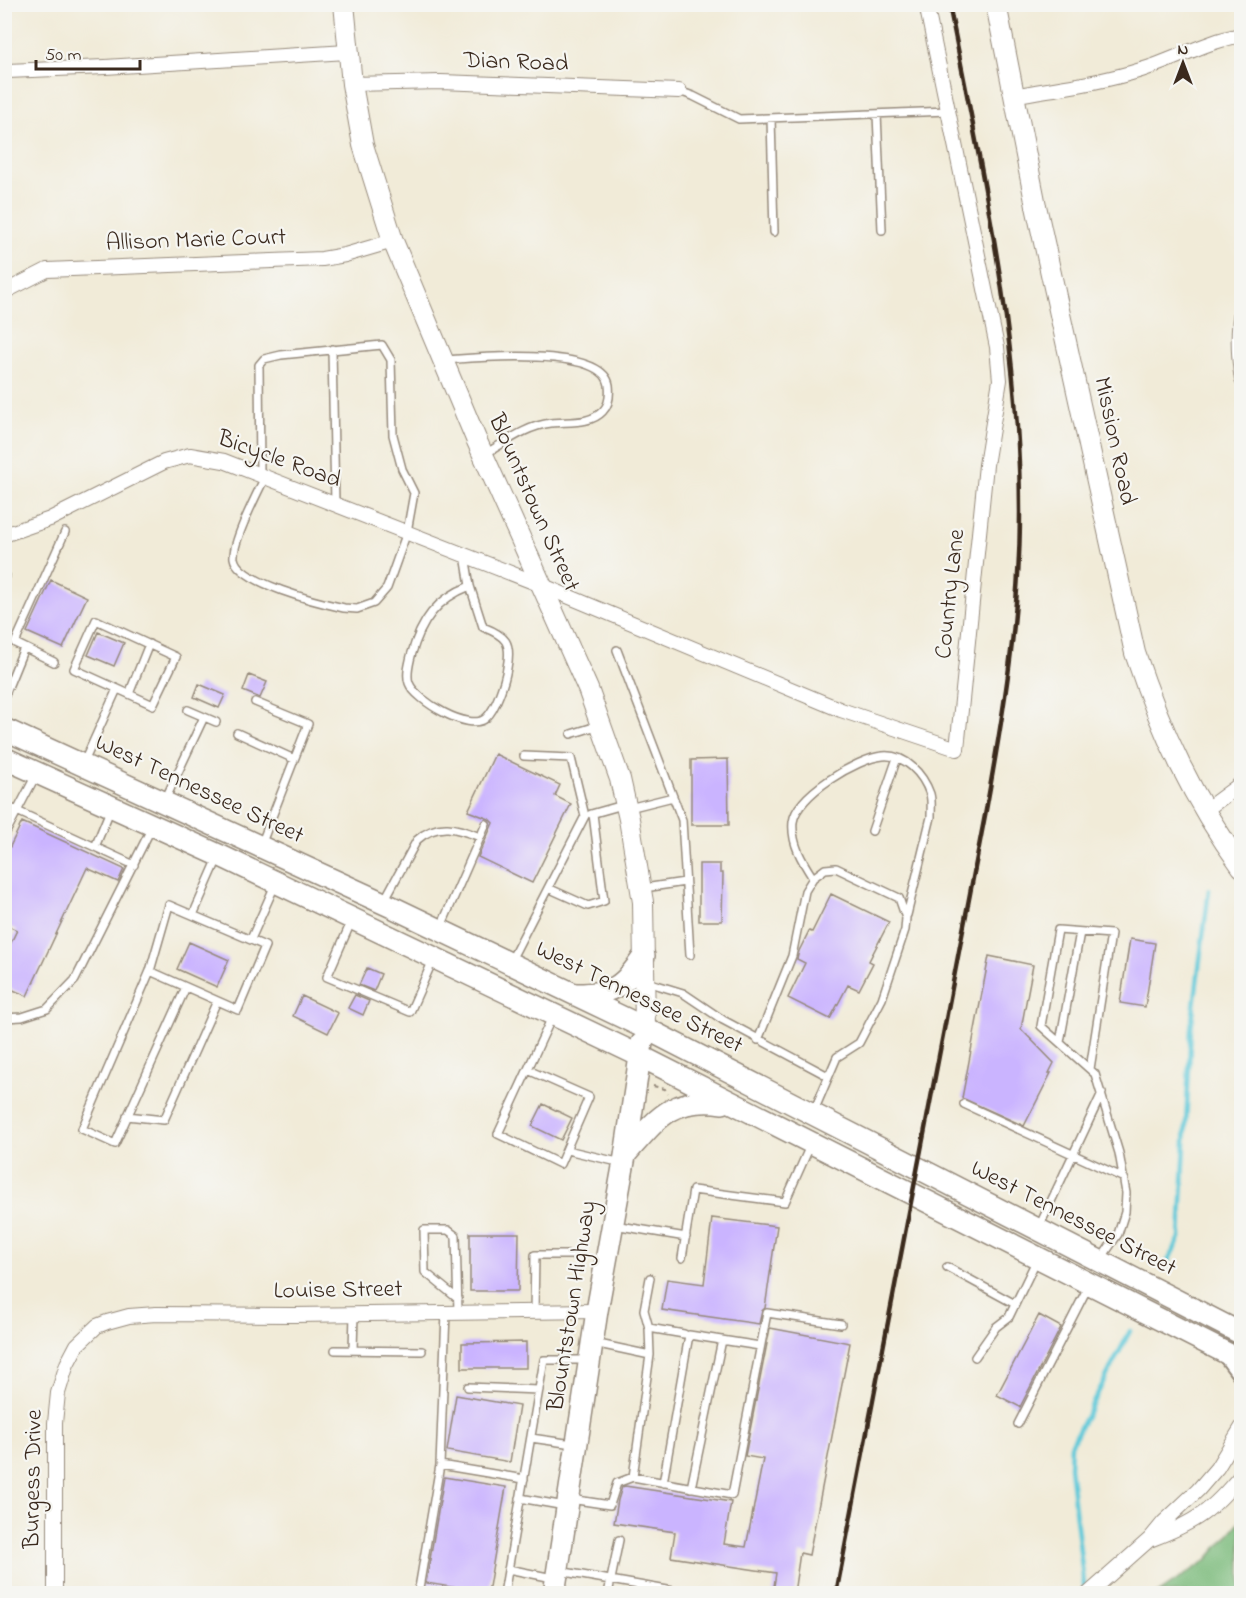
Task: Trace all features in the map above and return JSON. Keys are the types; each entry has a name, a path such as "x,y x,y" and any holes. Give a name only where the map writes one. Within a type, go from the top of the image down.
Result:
{"main road":[{"name":"Blountstown Street","path":"344,4 347,52 363,145 393,241 483,455 588,689 620,779 643,902 645,1028"},
{"name":"Mission Road","path":"996,4 1013,96 1135,653 1165,735 1204,811 1242,867"},
{"name":"West Tennessee Street","path":"4,729 383,903 645,1028 1242,1334"},
{"name":"West Tennessee Street","path":"4,758 219,855 639,1056 1233,1356"},
{"path":"153,825 164,802"},
{"path":"574,994 602,993 617,987 629,979 644,956"},
{"name":"Blountstown Highway","path":"556,1581 597,1311 645,1028"},
{"path":"624,1160 655,1121 675,1108 703,1100 735,1104"},
{"path":"1060,1269 1093,1265 1100,1261"},
{"path":"1090,1283 1111,1277 1129,1276"}],"street":[{"name":"Country Lane","path":"541,585 842,710 957,749 986,465 1000,380 997,347 926,4"},
{"path":"1013,96 1093,82 1139,71 1206,44 1242,35"},
{"path":"7,71 347,52"},
{"name":"Dian Road","path":"352,84 464,83 679,91"},
{"name":"Allison Marie Court","path":"4,292 47,270 322,259 393,241"},
{"path":"1242,306 1238,359 1242,380"},
{"name":"Bicycle Road","path":"4,535 50,519 164,462 181,456 207,456 541,585"},
{"path":"1204,811 1242,783"},
{"name":"Louise Street","path":"85,1336 106,1322 129,1316 156,1314 354,1314 454,1308 534,1313 597,1311"},
{"name":"Burgess Drive","path":"55,1593 55,1423 58,1394 67,1364 77,1345 85,1336"},
{"path":"1233,1356 1242,1376"},
{"path":"1088,1593 1150,1539 1164,1522 1198,1490 1217,1468 1242,1427"},
{"path":"1150,1539 1185,1527 1207,1512 1242,1474"}],"lane":[{"path":"679,91 739,119 948,111"},
{"path":"877,114 882,230"},
{"path":"771,118 774,231"},
{"path":"382,345 391,360 393,435 402,469 414,493 407,532 387,588 374,603 357,609 344,608 268,585 241,572 234,559 236,542 262,476 259,365 264,358 332,349 382,345"},
{"path":"332,349 335,504"},
{"path":"442,360 514,356 566,359 585,364 600,372 608,381 609,400 604,411 596,417 579,422 550,423 527,429 483,455"},
{"path":"54,662 15,643 65,532"},
{"path":"465,555 470,586 483,627 501,634 508,643 506,676 493,709 485,719 475,724 462,721 435,708 412,690 408,681 408,667 414,644 427,617 452,593 470,586"},
{"path":"96,620 176,657 153,705 117,689 74,669 96,620"},
{"path":"129,694 149,644"},
{"path":"4,697 24,648"},
{"path":"617,650 682,820 690,955"},
{"path":"82,765 117,689"},
{"path":"255,702 308,724 261,847"},
{"path":"188,710 216,722"},
{"path":"164,802 204,717"},
{"path":"571,734 601,725"},
{"path":"237,733 294,759"},
{"path":"510,963 585,816 571,758 524,756"},
{"path":"813,878 801,859 794,839 793,823 795,813 801,804 831,779 852,767 880,756 907,761 930,794 932,806 905,930 882,999 859,1042 837,1057 813,1114"},
{"path":"872,831 897,758"},
{"path":"4,837 38,773"},
{"path":"585,816 673,797"},
{"path":"4,805 134,865"},
{"path":"95,847 111,806"},
{"path":"548,888 588,906 604,901 593,814"},
{"path":"440,930 486,824"},
{"path":"4,1018 21,1017 46,1009 75,980 153,825"},
{"path":"383,903 417,840 424,834 449,827 480,837"},
{"path":"193,915 219,855"},
{"path":"758,1040 792,956 805,891 813,878 825,869 836,868 899,898 906,918"},
{"path":"641,888 685,882"},
{"path":"251,939 276,883"},
{"path":"150,971 238,1010 265,946 169,904 150,971 82,1129 115,1144 186,987"},
{"path":"352,919 327,976 410,1012 434,958"},
{"path":"1089,1069 1111,934 1058,930 1041,1026 1089,1069 1095,1074 1119,1153 1126,1193 1125,1212 1118,1234 1100,1261"},
{"path":"1059,1042 1080,932"},
{"path":"645,982 683,993 723,1020 828,1076"},
{"path":"127,1116 164,1120 217,1001"},
{"path":"528,1070 589,1097 561,1164 498,1134 553,1015"},
{"path":"1038,1229 1102,1093"},
{"path":"964,1104 1124,1178"},
{"path":"682,1258 693,1190 785,1202 811,1143"},
{"path":"567,1150 624,1160"},
{"path":"612,1224 686,1237"},
{"path":"418,1593 440,1465 454,1308 456,1236 448,1230 424,1230 425,1272 454,1308"},
{"path":"534,1313 535,1255 572,1255"},
{"path":"975,1357 996,1327 1009,1317 1038,1257"},
{"path":"947,1267 1016,1304"},
{"path":"633,1477 650,1355 649,1328 644,1310 650,1278"},
{"path":"1018,1424 1090,1283"},
{"path":"520,1498 610,1505 617,1483 633,1477 732,1495 767,1312 841,1324"},
{"path":"353,1350 354,1314"},
{"path":"649,1328 760,1346"},
{"path":"663,1483 686,1334"},
{"path":"691,1488 722,1340"},
{"path":"335,1350 422,1351"},
{"path":"504,1593 544,1360 591,1352 650,1355"},
{"path":"468,1387 539,1390"},
{"path":"531,1438 577,1445"},
{"path":"440,1465 524,1479"},
{"path":"608,1593 619,1540"},
{"path":"508,1569 556,1581 611,1580 656,1591 690,1593"}],"path":[{"path":"650,1085 665,1089 670,1099"}],"green space":[{"path":"1241,1520 1241,1593 1158,1593 1207,1560"}],"building":[{"path":"51,580 87,597 63,648 27,632"},
{"path":"98,632 124,643 114,666 88,655"},
{"path":"249,675 267,682 260,698 243,691"},
{"path":"199,684 225,695 219,708 194,697"},
{"path":"495,754 560,785 555,796 571,804 532,883 478,857 493,823 489,819 468,811"},
{"path":"728,759 729,825 691,825 691,760"},
{"path":"22,822 124,869 118,882 87,868 27,996 4,986 4,957 17,930 4,924 4,859"},
{"path":"699,864 720,864 720,873 723,873 722,921 699,921"},
{"path":"831,894 889,922 869,961 873,963 859,990 848,985 830,1019 788,998 805,963 797,959 799,951 809,931 812,932"},
{"path":"1130,939 1155,943 1145,1007 1120,1003"},
{"path":"189,942 229,960 217,987 177,969"},
{"path":"989,956 1033,965 1021,1029 1054,1063 1024,1126 962,1098"},
{"path":"367,968 381,974 374,991 359,985"},
{"path":"355,995 369,1001 363,1015 348,1008"},
{"path":"302,996 338,1013 328,1033 293,1016"},
{"path":"543,1104 572,1118 561,1140 532,1126"},
{"path":"712,1218 777,1226 765,1308 759,1324 662,1310 667,1279 704,1284"},
{"path":"470,1233 519,1233 518,1291 470,1291"},
{"path":"1039,1315 1061,1327 1020,1407 997,1395"},
{"path":"770,1328 850,1343 809,1555 800,1553 794,1593 773,1593 776,1573 671,1557 675,1532 614,1523 618,1500 622,1487 625,1486 731,1502 724,1544 746,1547 763,1459 745,1456"},
{"path":"526,1342 526,1368 462,1368 462,1343"},
{"path":"456,1395 519,1406 510,1462 447,1451"},
{"path":"444,1477 506,1487 488,1593 426,1583"}],"waterway":[{"path":"1164,1269 1180,1238 1191,1029 1209,890"},
{"path":"1085,1593 1070,1467 1071,1445 1130,1331"}],"railway":[{"path":"836,1594 986,810 1005,699 1017,587 1020,512 1014,384 997,256 949,4"}]}
